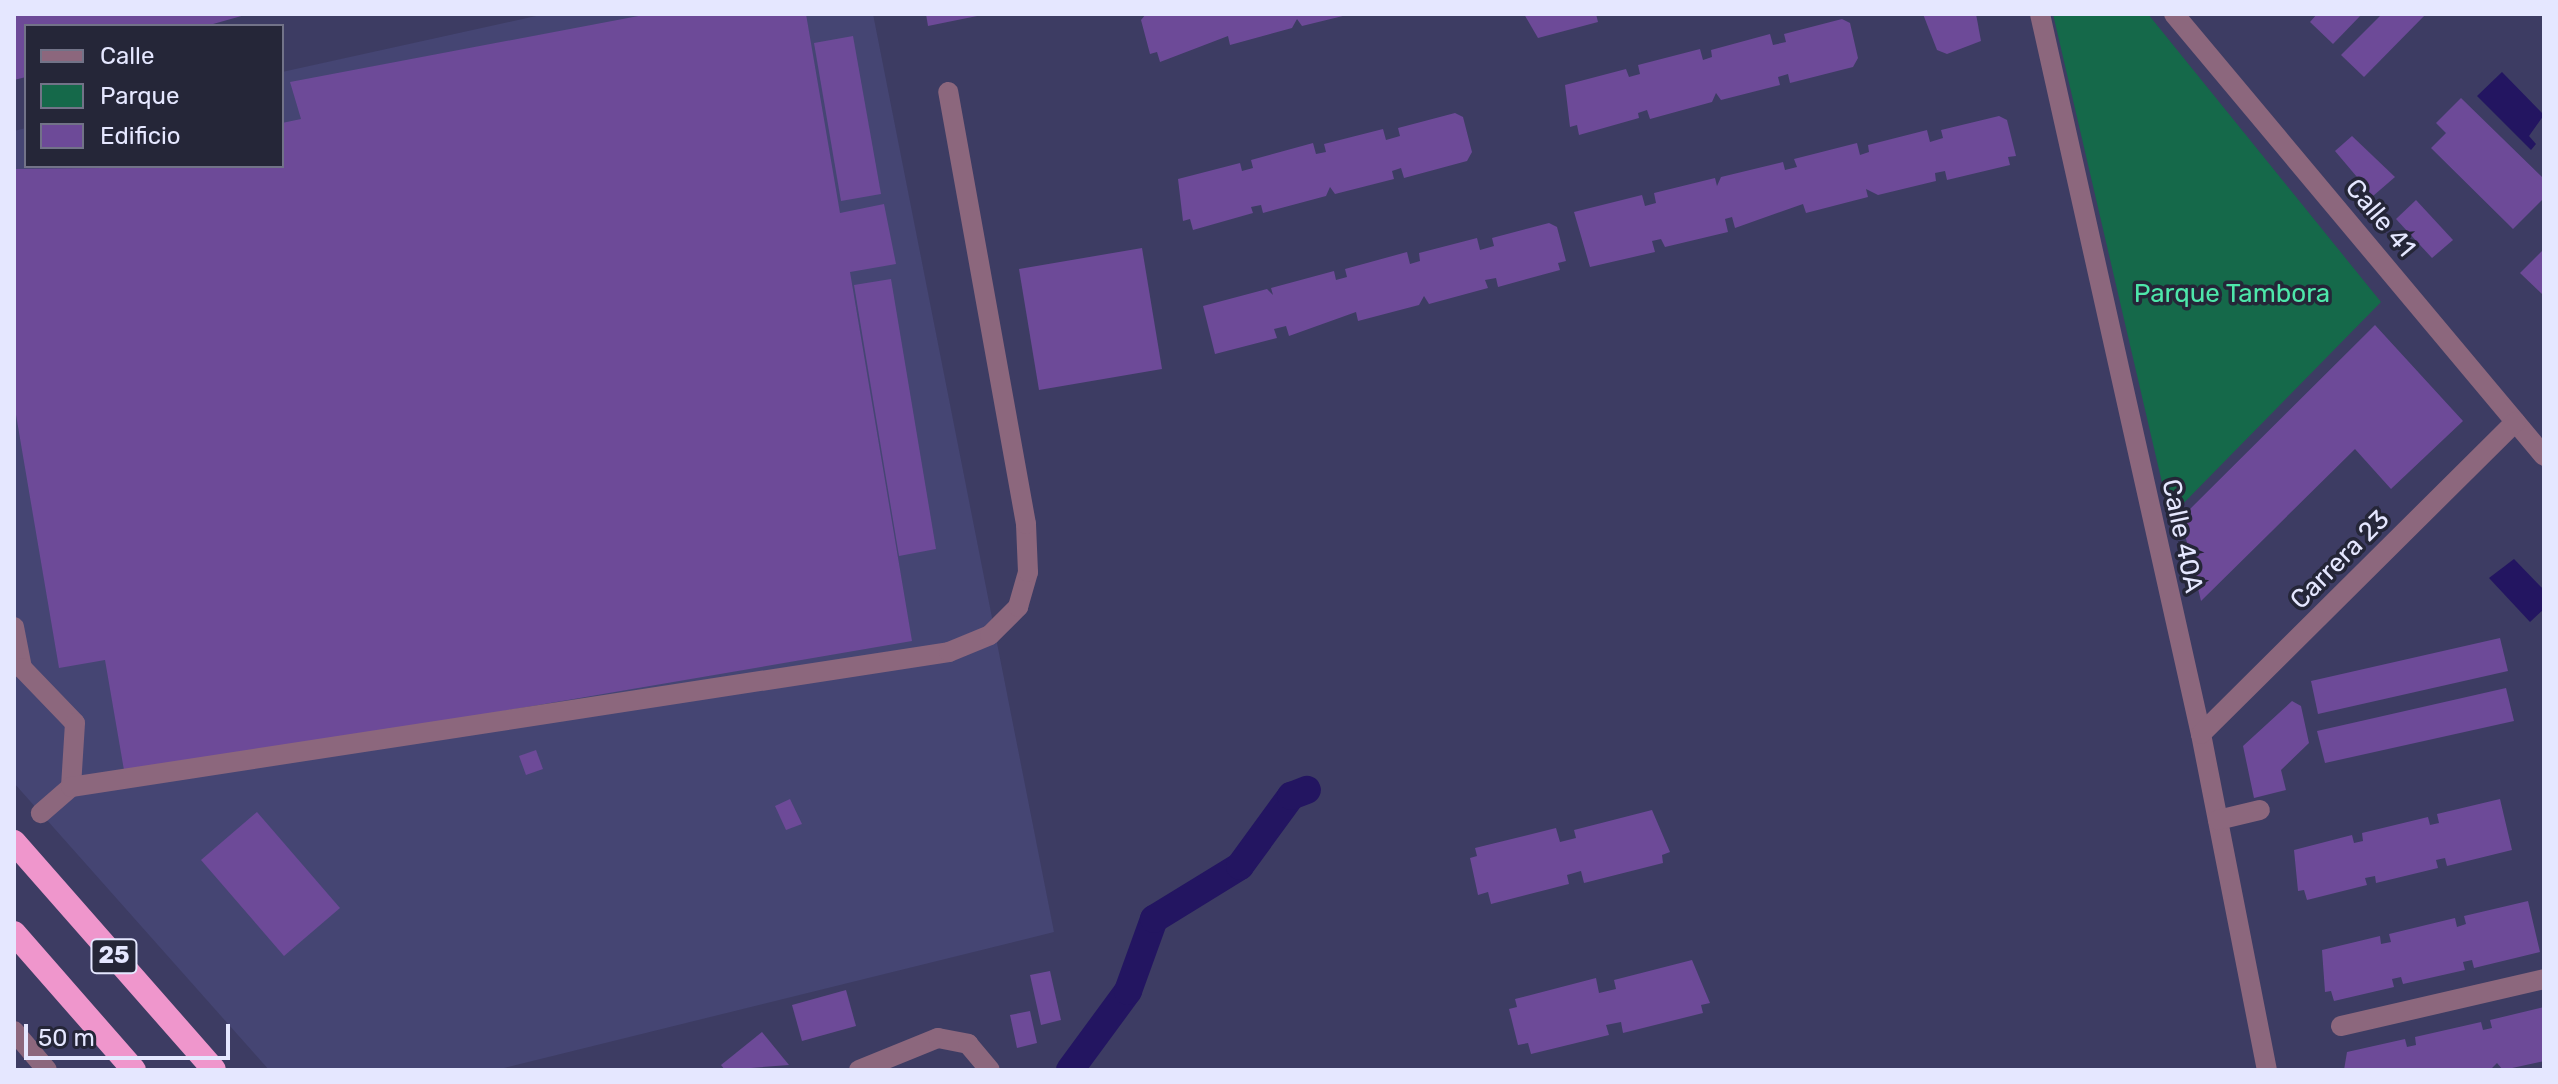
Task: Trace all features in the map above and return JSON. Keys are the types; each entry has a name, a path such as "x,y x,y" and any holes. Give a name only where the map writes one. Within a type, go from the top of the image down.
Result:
{"highway":[{"name":"25","path":"14,842 214,1070"},
{"name":"25","path":"14,933 134,1070"}],"street":[{"name":"Calle 40A","path":"2040,14 2201,734 2267,1070"},
{"name":"Calle 41","path":"2174,14 2544,456"},
{"path":"41,813 71,787 949,652 990,635 1018,607 1028,572 1026,524 948,92"},
{"name":"Carrera 23","path":"2201,734 2515,422"},
{"path":"14,627 22,668 75,723 71,787"},
{"path":"2218,820 2260,810"},
{"path":"2341,1026 2544,979"},
{"path":"14,1031 47,1070"},
{"path":"859,1070 938,1038 968,1044 990,1070"}],"shaded area":[{"path":"545,14 873,14 1054,932 496,1070 269,1070 14,783 14,131 24,128 24,168 284,168 284,72"},
{"path":"2502,72 2544,115 2529,136 2536,144 2531,150 2477,96"},
{"path":"2514,559 2544,590 2544,609 2530,622 2489,578"}],"green space":[{"name":"Parque Tambora","path":"2053,14 2148,14 2381,302 2170,517"}],"building":[{"path":"14,14 245,14 213,24 24,24 24,78 14,80"},
{"path":"649,14 806,14 840,213 884,204 896,264 850,272 912,641 125,776 105,660 59,668 14,403 14,169 284,168 284,123 301,119 290,82"},
{"path":"926,14 982,14 982,15 928,26"},
{"path":"1146,14 1347,15 1302,26 1297,19 1292,28 1230,45 1228,36 1160,62 1157,52 1150,54 1141,20"},
{"path":"1524,14 1596,14 1598,22 1538,38"},
{"path":"1923,14 1976,14 1981,41 1947,54 1937,50"},
{"path":"2317,14 2362,14 2333,44 2310,22"},
{"path":"2382,14 2426,14 2364,77 2341,55"},
{"path":"1842,19 1850,23 1858,58 1853,67 1790,83 1788,74 1778,77 1780,85 1721,100 1716,93 1712,102 1650,119 1647,110 1638,113 1639,118 1579,135 1577,125 1570,127 1565,85 1626,69 1629,77 1640,74 1638,65 1700,49 1703,60 1712,57 1711,50 1770,34 1773,45 1786,42 1784,34"},
{"path":"853,36 881,194 841,201 814,43"},
{"path":"2461,98 2544,179 2544,198 2513,229 2431,148 2446,133 2436,123"},
{"path":"1455,113 1463,117 1472,152 1467,161 1404,178 1401,168 1392,171 1394,179 1335,194 1330,187 1326,196 1263,213 1261,205 1251,207 1253,213 1193,230 1190,219 1183,221 1178,179 1240,163 1242,171 1253,168 1251,160 1313,143 1316,154 1326,152 1324,144 1383,129 1386,140 1400,136 1398,128"},
{"path":"1999,116 2007,120 2016,156 2008,157 2010,165 1947,180 1945,171 1935,173 1936,181 1878,195 1866,189 1868,197 1806,213 1803,204 1735,228 1732,217 1725,219 1728,232 1665,247 1661,239 1652,241 1655,252 1590,267 1574,212 1642,195 1645,206 1656,203 1654,193 1715,178 1717,186 1721,177 1783,162 1785,170 1797,167 1794,159 1857,143 1860,155 1869,152 1868,145 1927,130 1930,142 1943,138 1941,130"},
{"path":"2352,136 2395,177 2373,196 2335,151"},
{"path":"2416,200 2453,240 2432,258 2396,219"},
{"path":"1549,223 1557,227 1566,261 1558,263 1560,270 1498,287 1496,278 1485,280 1488,288 1429,304 1424,296 1419,305 1358,321 1356,312 1289,336 1286,326 1274,329 1277,338 1215,354 1203,306 1267,289 1273,295 1271,288 1334,271 1336,280 1347,277 1345,269 1407,252 1410,264 1420,261 1419,253 1477,238 1480,250 1494,246 1492,238"},
{"path":"1142,248 1162,369 1039,390 1019,269"},
{"path":"2544,249 2544,291 2542,294 2520,273"},
{"path":"891,279 936,549 899,556 854,285"},
{"path":"2375,325 2463,421 2391,489 2355,449 2201,601 2181,518"},
{"path":"2500,638 2508,671 2318,714 2311,681"},
{"path":"2506,688 2514,721 2325,763 2317,731"},
{"path":"2292,701 2301,706 2309,743 2281,770 2286,790 2254,798 2243,746"},
{"path":"536,750 543,769 526,775 519,756"},
{"path":"790,799 802,824 786,830 775,806"},
{"path":"2500,799 2512,850 2447,866 2445,858 2436,860 2438,868 2376,883 2375,876 2365,878 2367,885 2307,900 2304,890 2298,891 2294,850 2352,835 2354,843 2363,841 2362,833 2428,817 2430,825 2439,823 2437,814"},
{"path":"1652,810 1670,852 1662,855 1663,863 1584,883 1581,871 1567,875 1569,884 1491,904 1488,892 1478,895 1470,858 1477,856 1475,848 1556,828 1560,842 1576,838 1574,830"},
{"path":"257,812 340,908 284,956 201,860"},
{"path":"2528,901 2540,952 2474,968 2472,960 2463,962 2465,970 2403,984 2401,977 2392,979 2394,987 2334,1001 2331,991 2325,992 2322,950 2380,936 2381,944 2391,942 2389,934 2455,918 2457,927 2466,924 2464,916"},
{"path":"1692,960 1710,1003 1701,1005 1703,1013 1623,1033 1621,1022 1606,1025 1609,1035 1531,1054 1528,1043 1518,1045 1509,1009 1517,1007 1515,999 1596,978 1599,993 1616,989 1614,980"},
{"path":"1050,971 1061,1020 1041,1025 1030,975"},
{"path":"846,990 856,1026 802,1041 792,1005"},
{"path":"2544,1007 2544,1061 2503,1070 2497,1063 2490,1070 2344,1070 2347,1052 2405,1039 2407,1047 2416,1045 2415,1037 2481,1022 2483,1030 2492,1028 2490,1020"},
{"path":"1030,1011 1037,1043 1017,1048 1010,1015"},
{"path":"762,1032 789,1065 725,1070 721,1065"}],"waterway":[{"path":"1070,1070 1128,991 1154,919 1240,866 1291,796 1307,790"}]}
